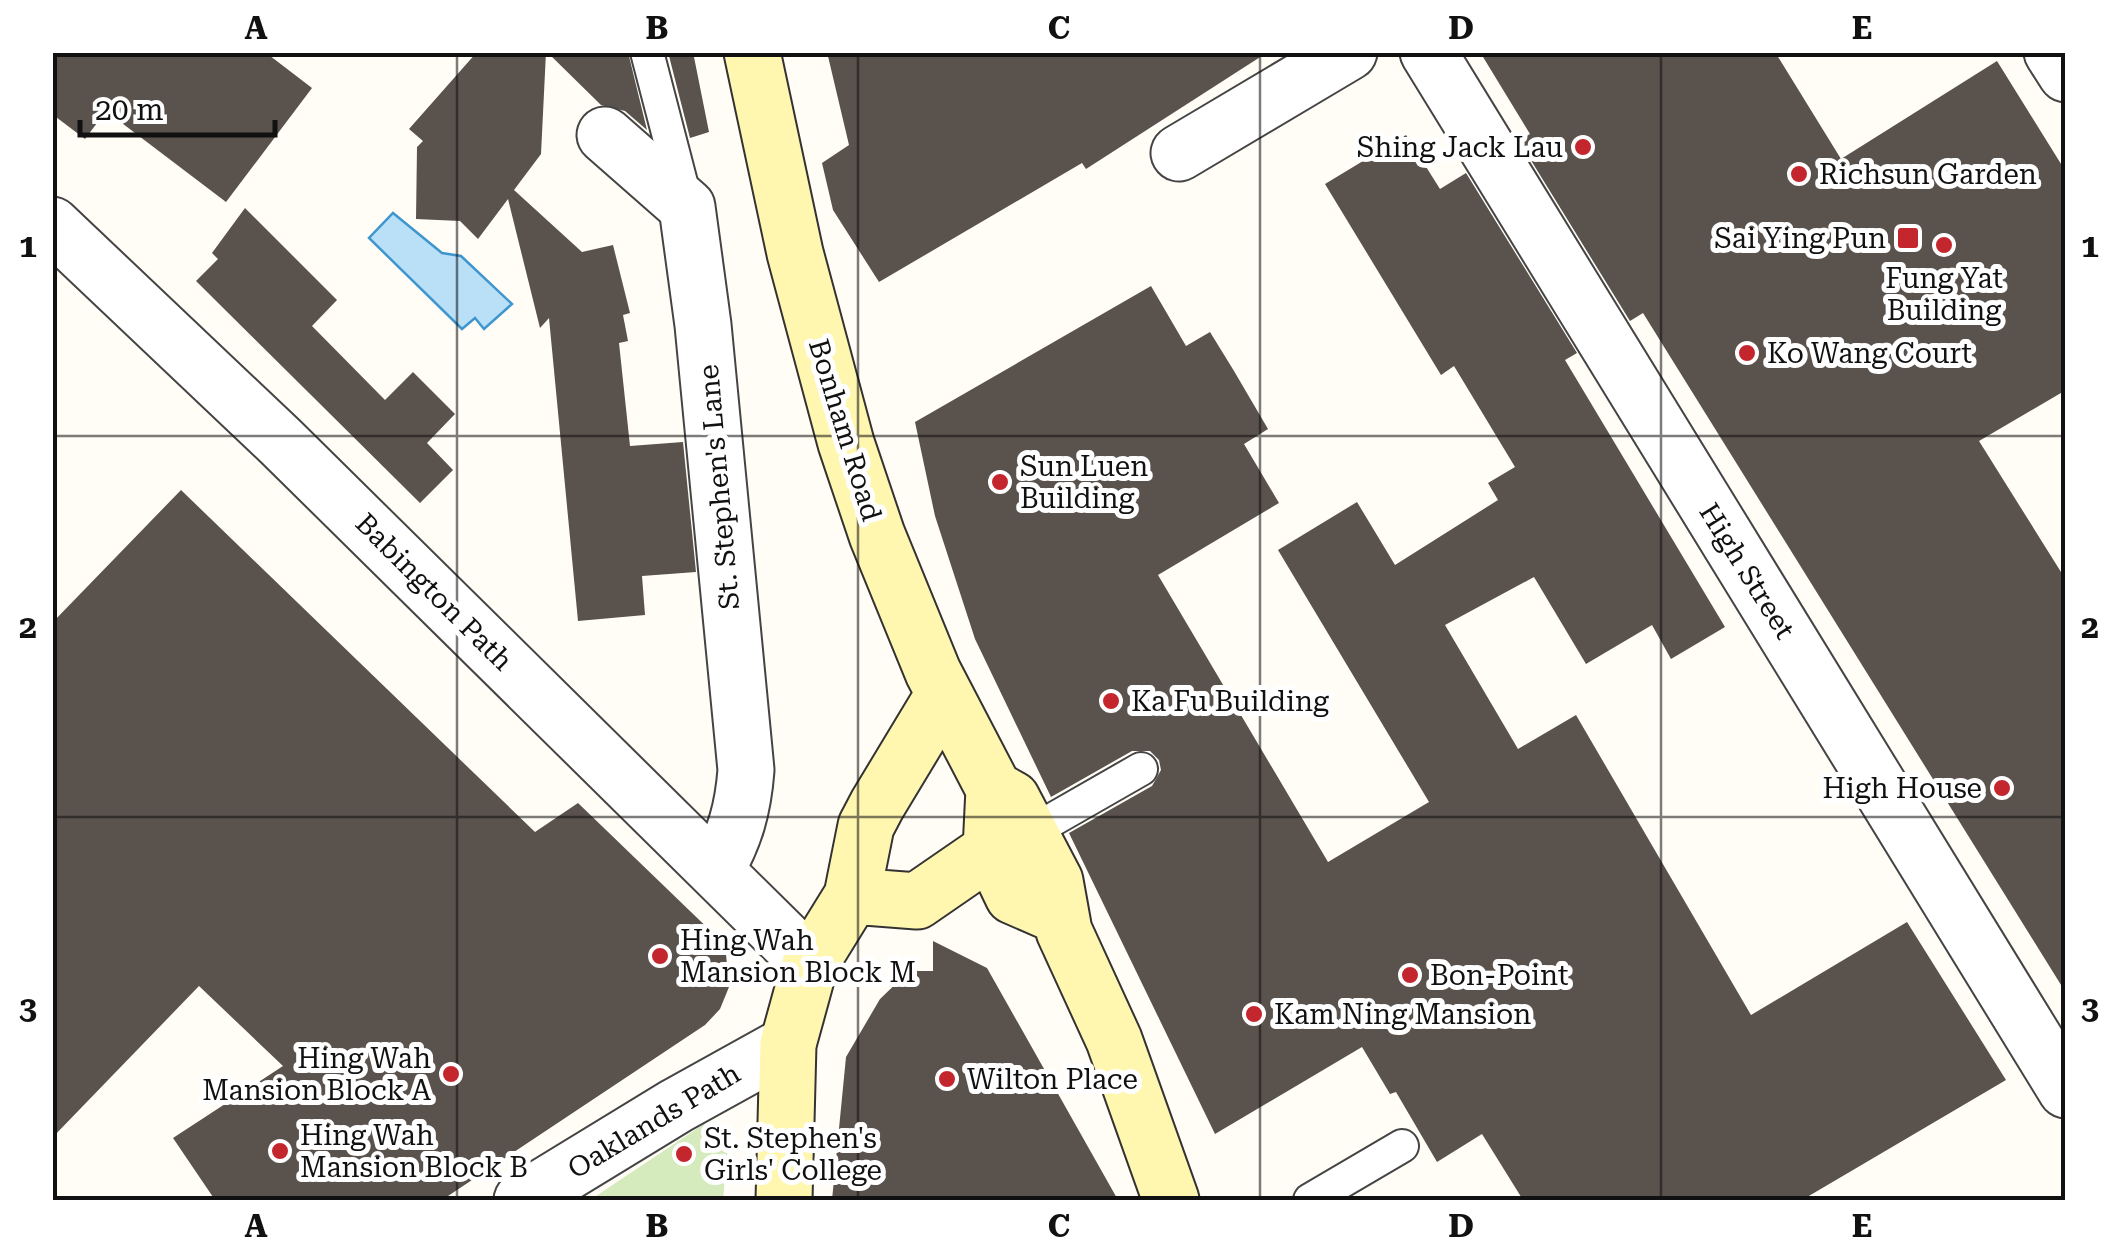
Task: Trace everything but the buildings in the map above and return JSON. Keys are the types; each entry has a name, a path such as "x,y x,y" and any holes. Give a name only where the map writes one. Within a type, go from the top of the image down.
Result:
{"main road":[{"name":"Bonham Road","path":"752,52 828,384 877,535 944,694 994,790 1011,841 1055,881 1059,916 1114,1040 1172,1200"},
{"path":"784,1200 788,1044 810,964 852,896 866,826 944,694"},
{"path":"852,896 917,901 1011,841"}],"street":[{"path":"1179,153 1349,52"},
{"name":"High Street","path":"1428,52 2066,1090"},
{"path":"2052,52 2066,74"},
{"path":"605,135 687,207"},
{"name":"St. Stephen's Lane","path":"687,207 704,326 746,770 743,807 734,840 716,870"},
{"name":"Babington Path","path":"52,224 281,442 810,964"},
{"name":"Oaklands Path","path":"522,1200 676,1106 788,1044"}],"lane":[{"path":"647,52 687,207"},
{"path":"1011,841 1141,769"},
{"path":"1310,1200 1402,1146"}],"green space":[{"path":"704,1124 729,1132 723,1200 590,1200"}],"water":[{"path":"393,213 442,253 461,256 512,304 484,329 475,318 462,329 369,238"}],"place":[{"name":"Shing Jack Lau","path":"1583,147"},
{"name":"Richsun Garden","path":"1799,174"},
{"name":"Sai Ying Pun","path":"1908,238"},
{"name":"Fung Yat Building","path":"1944,245"},
{"name":"Ko Wang Court","path":"1747,353"},
{"name":"Sun Luen Building","path":"1000,482"},
{"name":"Ka Fu Building","path":"1111,701"},
{"name":"High House","path":"2002,788"},
{"name":"Hing Wah Mansion Block M","path":"660,956"},
{"name":"Bon-Point","path":"1410,975"},
{"name":"Kam Ning Mansion","path":"1254,1014"},
{"name":"Hing Wah Mansion Block A","path":"451,1074"},
{"name":"Wilton Place","path":"947,1079"},
{"name":"Hing Wah Mansion Block B","path":"280,1151"},
{"name":"St. Stephen's Girls' College","path":"684,1154"}]}
